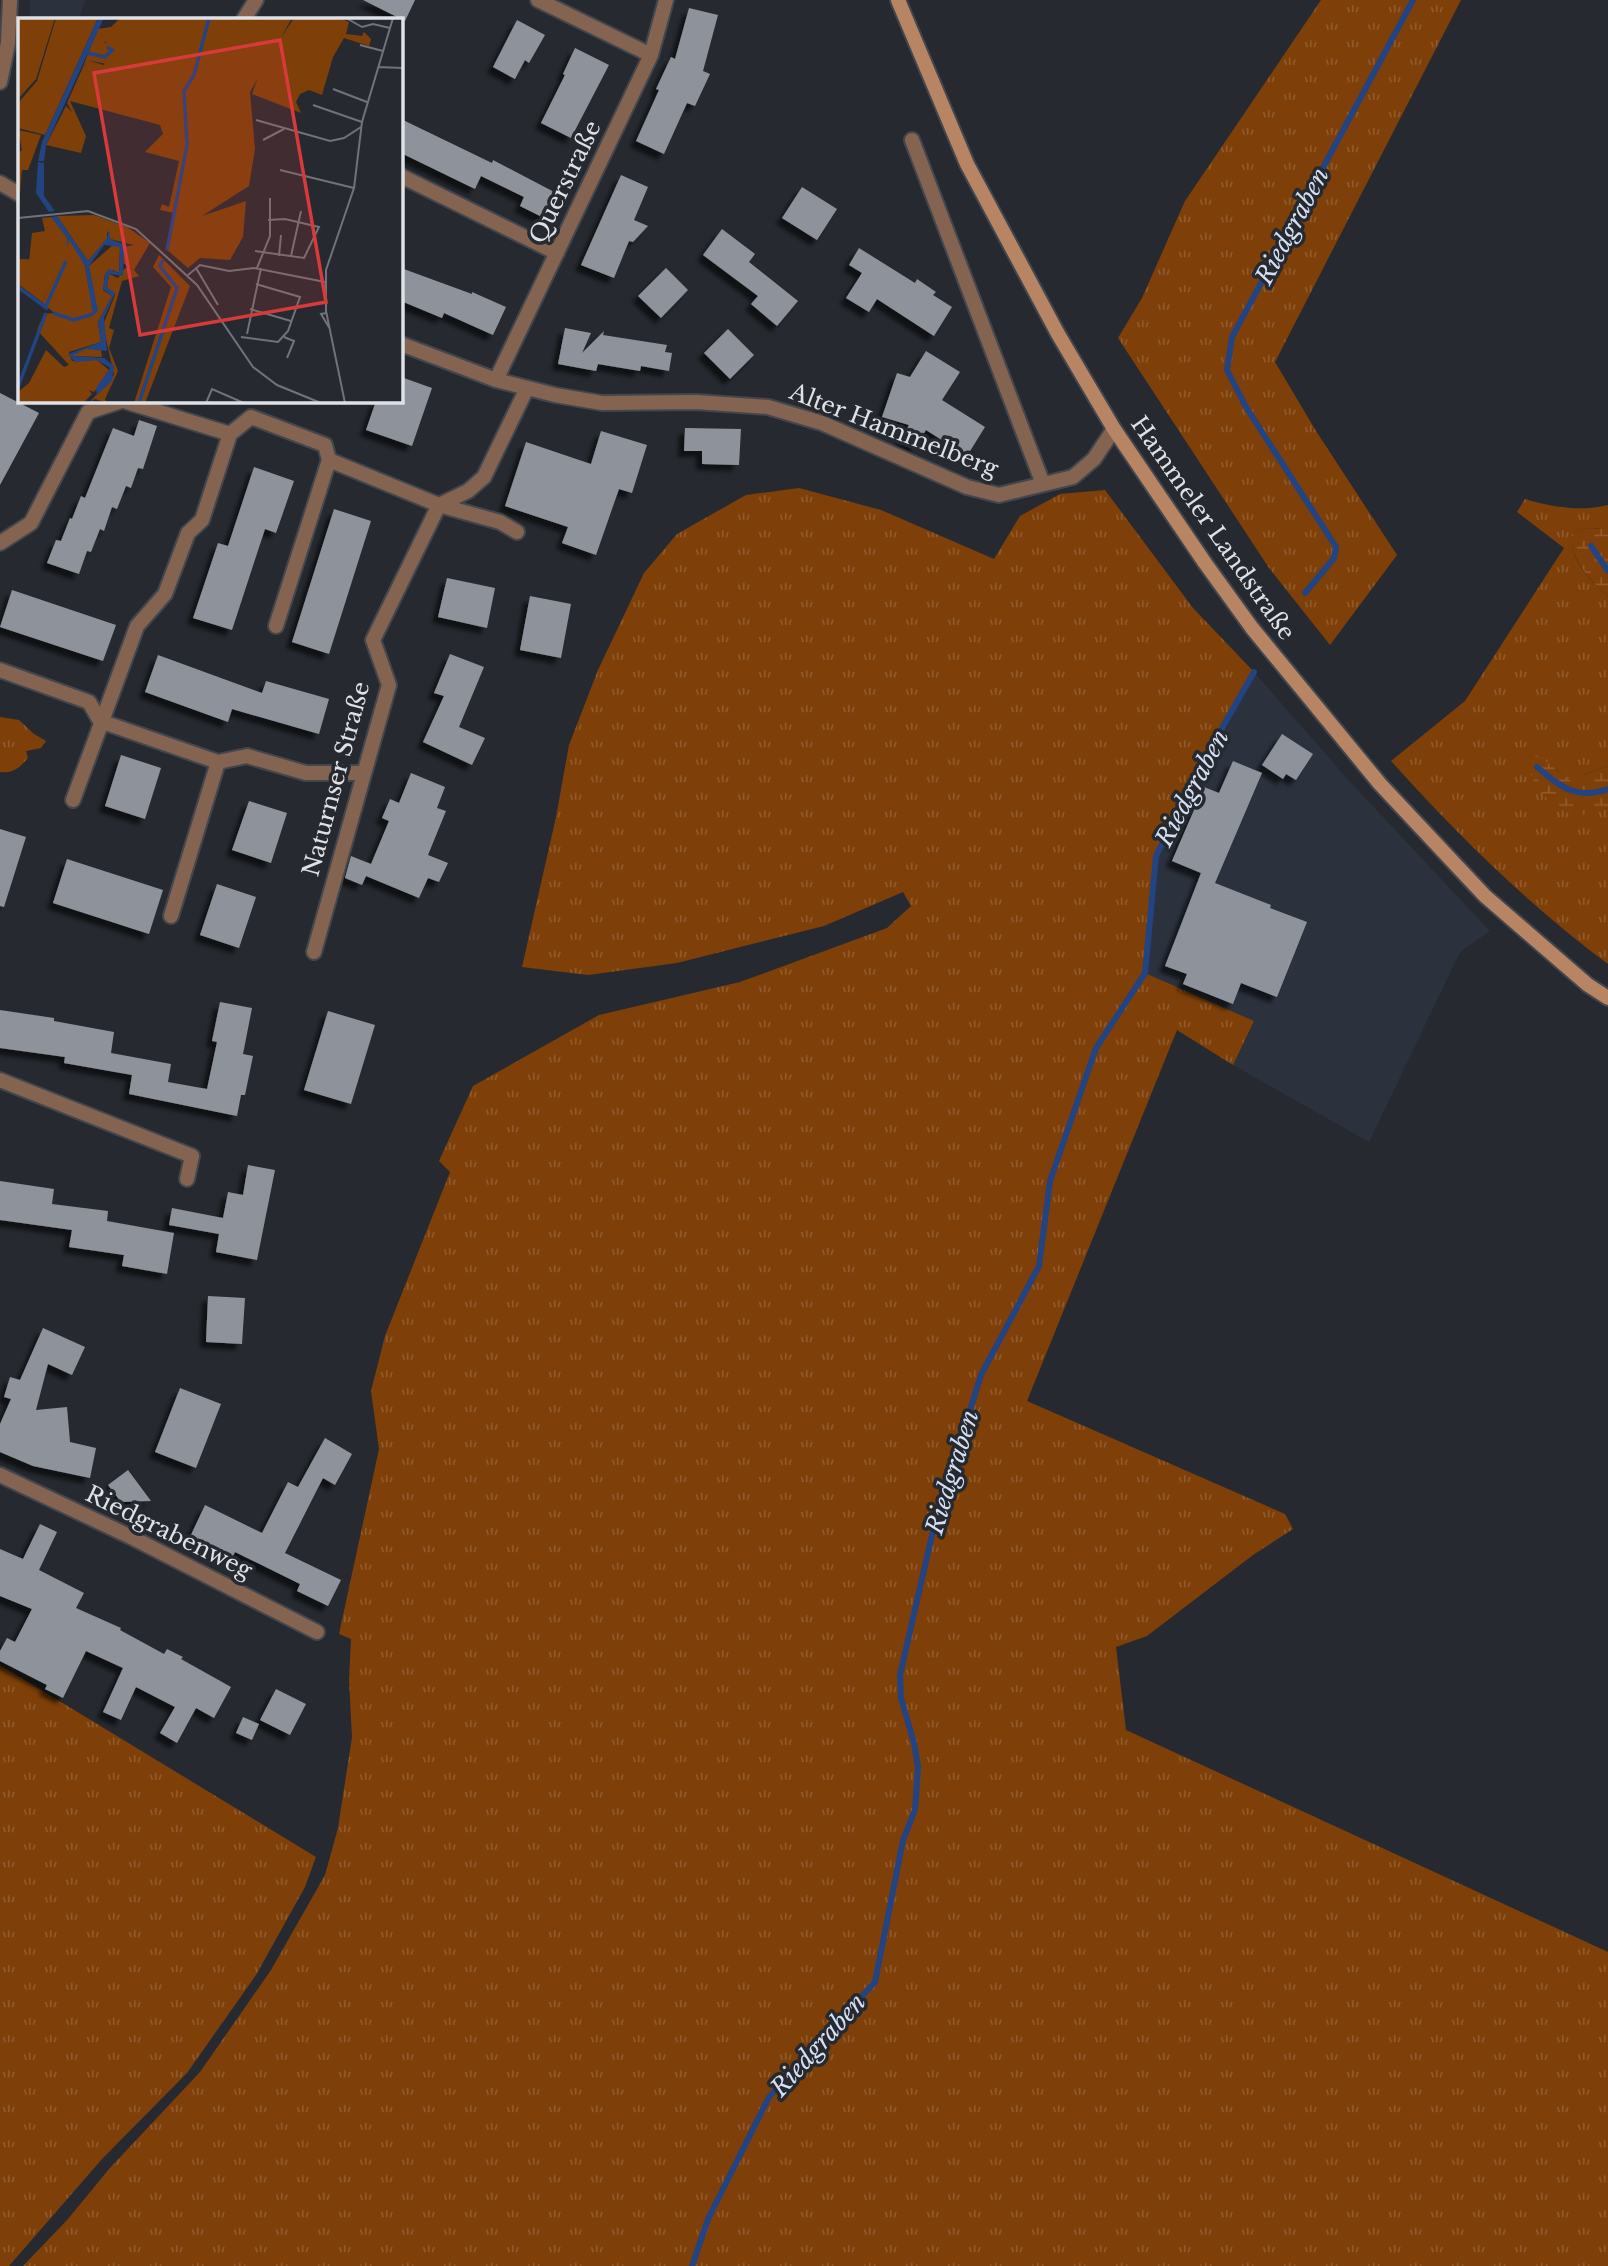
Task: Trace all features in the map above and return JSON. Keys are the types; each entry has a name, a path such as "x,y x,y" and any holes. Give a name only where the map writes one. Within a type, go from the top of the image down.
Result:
{"main road":[{"name":"Hammeler Landstraße","path":"898,0 967,164 1058,334 1114,429 1205,563 1252,628 1380,784 1485,896 1588,985 1608,998"}],"street":[{"path":"0,82 8,43 10,0"},
{"path":"245,18 256,0"},
{"path":"538,0 651,55"},
{"name":"Querstraße","path":"496,380 651,55 666,0"},
{"name":"Alter Hammelberg","path":"912,140 1043,484"},
{"path":"402,176 557,253"},
{"path":"0,183 18,193"},
{"name":"Alter Hammelberg","path":"402,344 496,380 555,396 602,403 696,402 768,407 822,423 967,487 999,495 1073,477 1094,459 1114,429"},
{"path":"439,505 468,491 484,477 527,388"},
{"path":"0,543 31,523 88,412 119,402"},
{"path":"125,402 230,434"},
{"path":"73,800 137,626 166,594 188,533 202,520 230,434 251,417 325,444 329,460 276,626"},
{"path":"329,460 439,505 500,522 517,532"},
{"name":"Naturnser Straße","path":"314,952 389,685 373,640 439,505"},
{"path":"0,670 89,702 100,721 218,762 247,756 306,773 363,772"},
{"path":"171,916 218,762"},
{"path":"0,1080 192,1156 187,1179"},
{"name":"Riedgrabenweg","path":"0,1475 131,1537 317,1632"}],"shaded area":[{"path":"30,0 86,0 78,18 30,18"},
{"path":"1254,672 1352,784 1490,931 1460,952 1369,1142 1233,1065 1254,1021 1145,973 1156,856 1202,763"}],"green space":[{"path":"1321,0 1461,0 1275,362 1316,431 1397,555 1330,645 1269,568 1118,338 1142,298 1185,201"},
{"path":"799,488 881,510 994,559 1020,516 1060,494 1105,490 1193,608 1254,672 1202,763 1156,856 1145,973 1254,1021 1233,1065 1177,1030 1027,1401 1285,1514 1293,1529 1253,1555 1147,1636 1116,1647 1126,1730 1608,1952 1608,2266 23,2266 200,2072 271,1970 325,1875 338,1828 352,1737 349,1680 351,1639 339,1634 379,1449 371,1391 385,1336 450,1172 439,1161 473,1086 599,1015 740,982 887,928 911,906 903,892 824,926 677,963 588,975 522,967 556,817 569,745 598,670 644,573 677,534 746,495"},
{"path":"1525,499 1566,508 1608,505 1608,535 1603,529 1588,528 1573,532 1572,542 1581,568 1608,596 1608,766 1583,775 1572,783 1555,768 1578,815 1608,808 1608,964 1494,868 1391,761 1465,701 1564,548 1517,512"},
{"path":"1588,528 1604,529 1608,535 1608,596 1581,568 1574,551 1572,532"},
{"path":"0,717 19,720 46,741 41,748 26,751 28,758 9,772 0,772"},
{"path":"1538,755 1572,782 1608,766 1608,808 1581,815 1572,814 1553,804 1532,778 1530,759"},
{"path":"0,1665 316,1857 305,1887 256,1975 187,2073 102,2159 9,2266 0,2266"}],"building":[{"path":"363,0 415,0 405,21"},
{"path":"689,8 718,15 703,71 710,74 695,106 687,103 664,154 636,141 671,57 675,59"},
{"path":"517,20 545,35 529,63 525,60 515,79 493,67"},
{"path":"575,48 609,65 571,138 541,123"},
{"path":"402,119 492,163 493,160 558,194 546,219 520,206 524,197 481,176 475,189 402,153"},
{"path":"621,175 648,187 634,220 648,226 633,242 629,241 614,278 581,265"},
{"path":"802,187 837,209 817,240 782,218"},
{"path":"722,229 755,254 749,262 798,301 777,326 751,304 758,296 703,255"},
{"path":"859,248 915,283 917,279 936,292 933,295 952,307 934,336 877,299 869,312 846,298 862,273 849,265"},
{"path":"402,268 472,292 506,307 493,335 444,313 442,318 402,301"},
{"path":"666,268 688,290 661,318 638,296"},
{"path":"565,328 591,333 582,353 604,331 603,335 667,345 665,352 672,353 669,371 641,366 640,371 598,364 596,371 558,364"},
{"path":"728,329 754,355 730,379 704,353"},
{"path":"926,351 960,372 942,400 985,427 967,456 926,430 915,447 901,438 909,425 882,417 897,373 910,377"},
{"path":"402,377 432,388 412,446 366,430 376,402 402,402"},
{"path":"0,393 39,413 0,485"},
{"path":"139,420 157,426 143,469 138,468 131,488 126,486 117,509 112,507 104,531 100,529 91,552 87,551 79,574 47,563 56,540 61,541 81,496 85,498 113,428 134,436"},
{"path":"685,428 741,429 739,465 702,464 702,451 684,451"},
{"path":"601,431 647,445 632,493 619,489 596,555 562,543 568,527 505,506 526,442 591,464"},
{"path":"254,467 294,481 276,533 265,529 232,630 193,618 218,543 228,546"},
{"path":"334,509 371,521 329,654 292,642"},
{"path":"447,578 495,588 487,628 438,617"},
{"path":"12,590 116,625 103,661 0,627"},
{"path":"530,596 571,604 561,658 520,650"},
{"path":"450,654 484,667 459,727 485,738 472,765 423,742 444,696 434,693"},
{"path":"158,655 262,693 266,681 329,699 319,734 232,709 228,722 145,692"},
{"path":"1282,734 1313,754 1296,780 1286,774 1283,779 1262,765"},
{"path":"121,755 161,768 145,819 105,806"},
{"path":"1233,761 1262,773 1215,883 1307,922 1277,997 1241,983 1233,1004 1183,984 1187,974 1165,966 1201,873 1172,861 1204,787 1219,793"},
{"path":"411,773 445,787 437,808 446,811 428,855 448,863 439,882 428,878 419,898 366,876 362,885 345,878 351,856 371,864 389,821 382,818 390,799 399,803"},
{"path":"249,801 287,813 271,863 232,850"},
{"path":"0,829 26,837 4,907 0,906"},
{"path":"67,859 163,890 149,934 53,903"},
{"path":"217,884 256,897 239,948 200,935"},
{"path":"220,1002 252,1008 243,1054 253,1056 245,1095 241,1095 237,1116 129,1094 132,1075 64,1063 65,1057 0,1048 0,1010 54,1018 54,1021 114,1032 111,1053 171,1064 168,1082 207,1089 217,1042 212,1041"},
{"path":"328,1011 375,1025 351,1104 304,1090"},
{"path":"248,1165 275,1170 257,1260 216,1252 219,1234 169,1225 172,1208 223,1218 228,1192 243,1195"},
{"path":"0,1181 54,1189 52,1204 108,1211 107,1221 174,1233 167,1274 122,1266 124,1255 69,1247 72,1230 0,1220"},
{"path":"208,1296 245,1298 242,1344 206,1342"},
{"path":"43,1328 85,1347 72,1375 48,1364 36,1410 67,1407 70,1442 96,1448 90,1478 33,1466 0,1452 0,1424 11,1399 4,1397 10,1377 20,1380"},
{"path":"180,1388 221,1404 196,1468 155,1452"},
{"path":"325,1438 352,1454 335,1485 323,1478 285,1553 341,1580 328,1606 297,1591 300,1584 235,1552 232,1558 190,1537 205,1505 262,1533 288,1482 298,1487"},
{"path":"128,1470 151,1501 121,1502 108,1485"},
{"path":"40,1524 57,1532 39,1570 84,1593 76,1608 121,1628 120,1630 164,1654 167,1649 183,1657 181,1659 231,1687 214,1718 196,1708 177,1743 160,1733 175,1707 136,1687 121,1720 103,1712 123,1668 86,1651 63,1698 45,1689 47,1685 0,1661 0,1651 7,1638 15,1642 32,1609 0,1596 0,1549 23,1559"},
{"path":"276,1689 306,1704 290,1735 260,1720"},
{"path":"243,1717 259,1724 252,1740 236,1733"}],"waterway":[{"name":"Riedgraben","path":"1305,593 1334,558 1336,547 1246,407 1227,370 1232,337 1413,0"},
{"path":"1591,546 1608,571"},
{"name":"Riedgraben","path":"692,2266 708,2219 769,2097 875,1982 903,1840 915,1810 918,1767 901,1698 900,1675 935,1522 981,1375 1039,1266 1050,1181 1096,1048 1145,973 1156,856 1202,763 1254,672"},
{"path":"1537,767 1569,790 1586,793 1608,789"}]}
